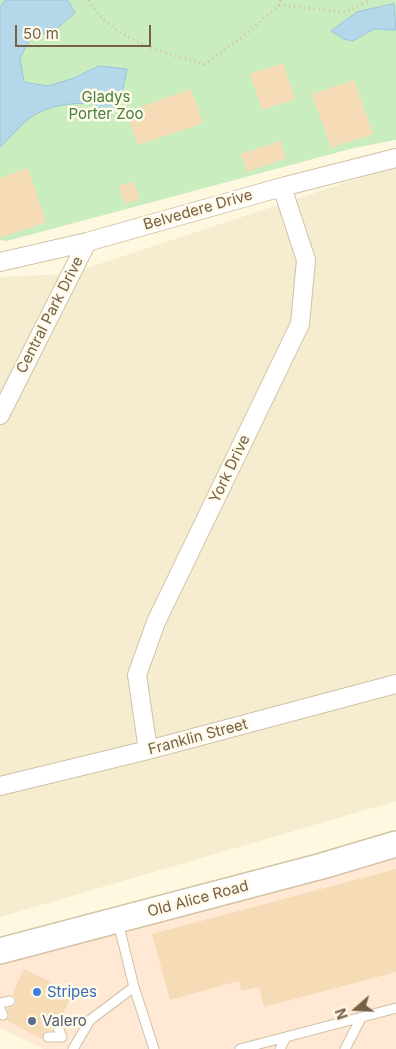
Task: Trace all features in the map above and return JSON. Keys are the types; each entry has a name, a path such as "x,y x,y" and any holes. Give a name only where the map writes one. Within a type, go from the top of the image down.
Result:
{"main road":[{"name":"Old Alice Road","path":"0,951 322,866 396,844"}],"street":[{"name":"Belvedere Drive","path":"0,262 87,242 282,187 396,158"},
{"name":"York Drive","path":"148,750 136,675 156,622 300,324 306,260 282,187"},
{"name":"Central Park Drive","path":"0,415 87,242"},
{"name":"Franklin Street","path":"0,786 148,750 396,684"}],"lane":[{"path":"117,920 134,987 154,1049"},
{"path":"56,1023 62,1037 74,1046 90,1020 134,987"},
{"path":"0,1003 10,1001"},
{"path":"240,1049 396,1008"},
{"path":"345,1049 361,1018"},
{"path":"48,1038 62,1037"},
{"path":"280,1049 286,1037"}],"path":[{"path":"89,0 92,6 113,28 152,49 204,64 243,37 280,5 281,0"},
{"path":"280,5 345,12 372,0"}],"shaded area":[{"path":"396,166 396,801 0,917 0,277 69,274"},
{"path":"396,858 396,1049 44,1049 0,1028 0,963"}],"green space":[{"name":"Gladys Porter Zoo","path":"0,0 396,0 396,140 354,148 7,241 0,240"}],"water":[{"path":"5,0 68,0 75,13 53,32 32,36 20,58 24,82 48,86 74,78 99,66 127,69 123,89 110,120 95,104 67,104 49,108 32,116 0,147 0,8"},
{"path":"394,4 396,30 374,29 353,41 344,39 331,31 357,12"}],"building":[{"path":"283,63 295,99 262,110 250,74"},
{"path":"354,80 373,134 331,148 312,94"},
{"path":"191,89 203,123 138,145 126,112"},
{"path":"280,141 286,158 247,172 241,154"},
{"path":"28,168 46,222 0,238 0,178"},
{"path":"133,181 140,199 125,204 119,186"},
{"path":"396,869 396,972 264,1007 259,987 241,991 239,981 170,1000 152,934"},
{"path":"24,969 73,993 62,1016 51,1019 52,1030 44,1032 42,1039 6,1020 9,1015 7,1008 14,1006 16,1003 13,992"}],"place":[{"name":"Stripes","path":"37,992"},
{"name":"Valero","path":"32,1021"}]}
